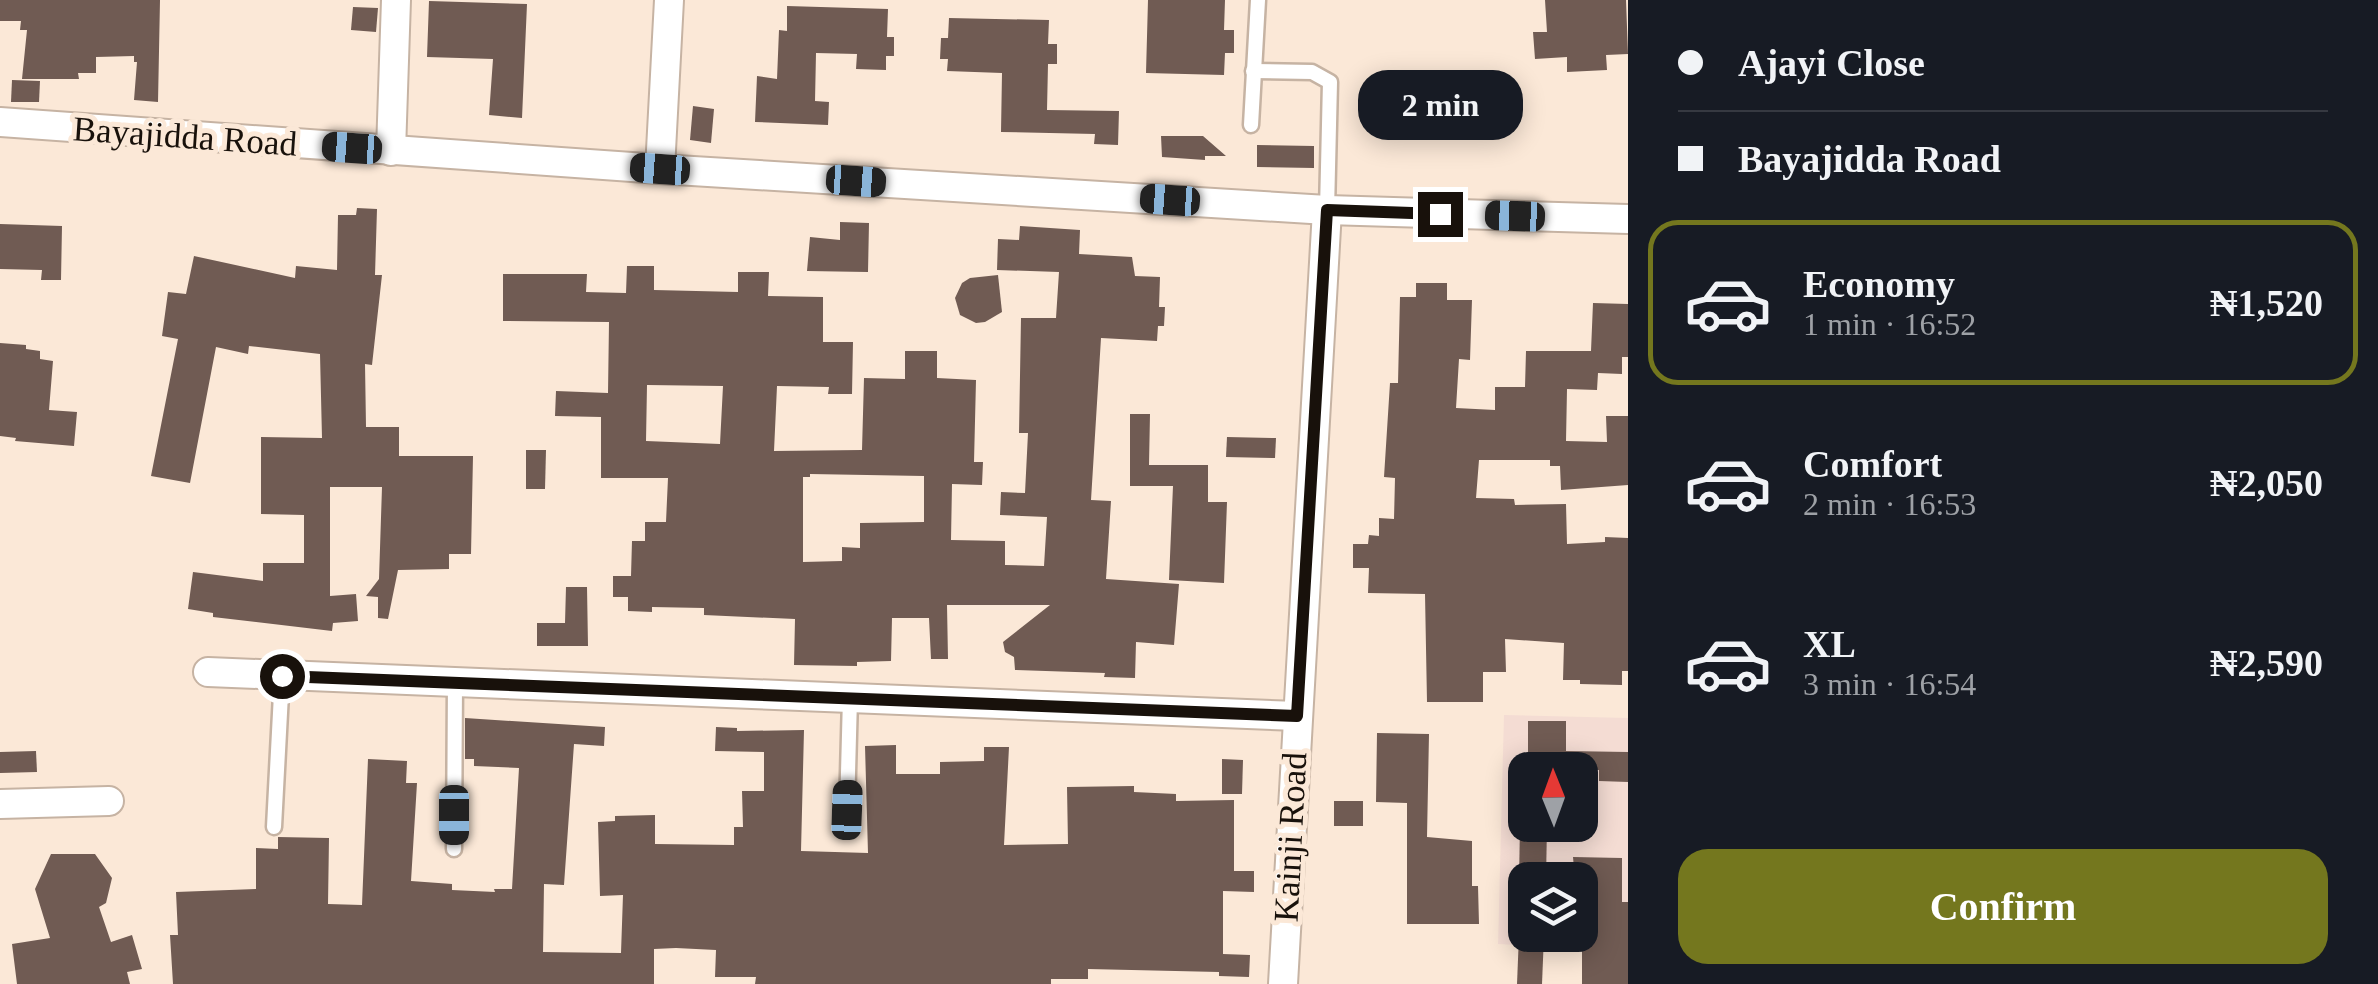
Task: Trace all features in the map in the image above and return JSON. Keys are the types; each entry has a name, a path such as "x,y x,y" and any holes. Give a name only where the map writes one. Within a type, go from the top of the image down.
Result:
{"street":[{"path":"391,150 396,0"},
{"path":"660,169 669,0"},
{"name":"Bayajidda Road","path":"0,122 660,169 1327,210 1628,218"},
{"name":"Kainji Road","path":"1282,984 1327,210"},
{"path":"208,672 1297,716"},
{"path":"0,804 108,801"}],"lane":[{"path":"1251,126 1258,0"},
{"path":"1253,70 1312,72 1330,82 1327,210"},
{"path":"274,827 282,676"},
{"path":"454,849 455,682"},
{"path":"847,810 850,698"}],"shaded area":[{"path":"1504,715 1628,718 1628,951 1598,949 1598,862 1508,862 1508,945 1498,944"}],"building":[{"path":"0,0 160,0 158,102 134,100 134,56 96,57 96,73 78,73 79,79 22,79 27,30 20,30 21,21 0,21"},
{"path":"1148,0 1225,0 1224,30 1234,30 1234,53 1225,53 1224,75 1146,73"},
{"path":"1545,0 1626,0 1628,54 1606,55 1607,70 1567,72 1567,57 1535,59 1533,32 1547,32"},
{"path":"429,1 527,4 522,118 489,115 493,59 427,57"},
{"path":"787,6 888,9 887,37 894,37 894,56 886,56 886,70 856,69 857,54 816,53 815,101 829,102 828,125 755,122 757,76 777,79 779,30 787,31"},
{"path":"353,7 378,8 376,32 351,30"},
{"path":"949,18 1049,20 1048,44 1057,44 1057,64 1048,64 1047,110 1119,111 1118,145 1094,144 1095,134 1001,132 1002,73 947,71 948,59 940,59 941,38 948,38"},
{"path":"12,80 40,81 39,102 11,102"},
{"path":"693,106 714,109 711,143 690,140"},
{"path":"1161,136 1203,136 1226,156 1205,156 1205,160 1162,157"},
{"path":"1257,145 1314,146 1314,168 1257,167"},
{"path":"357,208 377,209 375,275 382,275 372,365 365,364 366,427 399,427 399,456 473,456 471,554 449,554 449,569 398,570 388,619 378,618 378,597 366,596 379,579 382,487 330,487 330,596 356,594 358,621 333,623 332,631 213,617 213,613 188,609 193,572 263,581 263,563 304,563 304,515 261,514 261,437 322,438 320,354 249,346 248,354 216,347 190,483 151,476 178,339 162,336 168,292 186,294 194,256 295,278 296,266 337,270 338,215 356,215"},
{"path":"840,222 869,223 868,272 807,271 810,237 840,240"},
{"path":"0,224 62,226 61,280 41,280 42,270 0,269"},
{"path":"1020,226 1080,230 1079,254 1132,257 1135,276 1160,277 1159,307 1165,307 1164,326 1158,326 1157,341 1101,338 1091,500 1111,501 1106,579 1179,584 1174,645 1136,642 1135,678 1015,670 1014,657 1005,652 1003,642 1050,605 947,605 948,659 931,659 929,618 892,618 891,661 857,662 857,666 794,665 795,619 704,615 704,608 652,607 652,612 628,611 628,597 613,597 613,576 631,576 632,541 645,541 645,522 666,522 668,478 601,478 601,417 555,416 556,391 608,393 609,322 503,321 503,274 587,274 586,292 626,293 627,266 654,266 654,290 738,292 738,272 769,272 768,296 823,297 823,342 853,342 852,394 828,394 829,387 777,386 774,451 862,450 864,378 905,379 905,351 937,351 937,378 976,380 974,462 983,462 982,485 952,484 951,540 1005,541 1005,565 1044,566 1047,517 1000,515 1001,492 1025,493 1028,433 1019,433 1021,318 1056,318 1059,272 997,270 998,239 1019,240","holes":["647,385 723,386 720,444 646,441","924,476 924,522 860,523 860,548 842,547 842,561 803,562 803,477"]},
{"path":"998,275 1002,312 976,323 960,315 955,298 962,283 970,278"},
{"path":"1416,283 1447,283 1447,300 1472,300 1470,360 1459,359 1456,408 1495,410 1495,387 1525,387 1526,351 1591,351 1593,303 1628,304 1628,357 1622,357 1622,374 1598,373 1597,390 1567,389 1566,441 1607,442 1606,416 1628,416 1628,485 1561,490 1560,466 1550,466 1550,460 1479,460 1476,498 1514,499 1515,505 1566,504 1567,544 1605,542 1605,537 1628,538 1628,671 1622,671 1622,685 1563,680 1564,643 1505,639 1506,672 1483,672 1483,702 1427,702 1425,594 1368,593 1369,568 1353,568 1353,544 1368,544 1369,535 1379,536 1379,518 1394,519 1395,478 1384,477 1390,383 1398,383 1400,297 1416,297"},
{"path":"0,343 26,345 26,349 40,351 40,359 53,361 49,410 77,412 74,446 0,436"},
{"path":"1130,414 1150,414 1149,465 1208,465 1208,502 1227,502 1224,583 1169,580 1173,486 1130,486"},
{"path":"1227,437 1276,438 1275,458 1226,457"},
{"path":"526,450 546,450 545,489 526,489"},
{"path":"566,587 587,587 588,646 537,646 537,623 565,623"},
{"path":"465,718 605,727 604,746 574,744 564,885 544,884 543,952 621,953 623,895 600,896 598,822 615,821 615,816 655,815 655,844 734,845 734,827 743,827 742,791 764,791 764,752 715,751 716,727 737,731 804,730 801,851 868,853 865,746 896,745 896,774 940,774 940,762 984,761 984,747 1009,747 1004,845 1068,844 1067,787 1134,786 1134,792 1176,794 1176,801 1234,800 1234,871 1254,871 1254,892 1223,891 1223,954 1250,955 1249,977 1219,976 1219,972 1088,969 1088,979 1051,979 1051,984 755,984 756,977 715,977 716,950 676,948 654,949 654,984 173,984 170,935 178,935 176,892 256,889 256,848 278,849 278,837 329,838 328,904 362,905 368,759 407,761 406,783 417,783 411,881 452,884 452,890 512,889 519,768 474,766 474,759 465,759"},
{"path":"1528,721 1566,721 1566,751 1628,752 1628,782 1599,781 1598,752 1528,752"},
{"path":"1377,733 1429,734 1427,837 1472,841 1472,886 1478,886 1479,924 1407,924 1407,803 1376,802"},
{"path":"36,751 37,772 0,773 0,752"},
{"path":"1222,759 1243,760 1242,794 1222,794"},
{"path":"1334,801 1363,801 1363,826 1334,826"},
{"path":"1520,842 1547,842 1546,862 1519,862"},
{"path":"51,854 95,854 112,878 106,903 99,907 111,942 132,935 142,969 127,972 130,984 17,984 12,944 50,938 35,889"},
{"path":"1573,857 1622,858 1622,902 1628,902 1628,984 1582,984 1582,952 1598,952 1598,862 1573,862"},
{"path":"1518,952 1543,952 1542,984 1517,984"}],"route":[{"path":"282,676 1297,716 1327,210 1440,214"}]}
